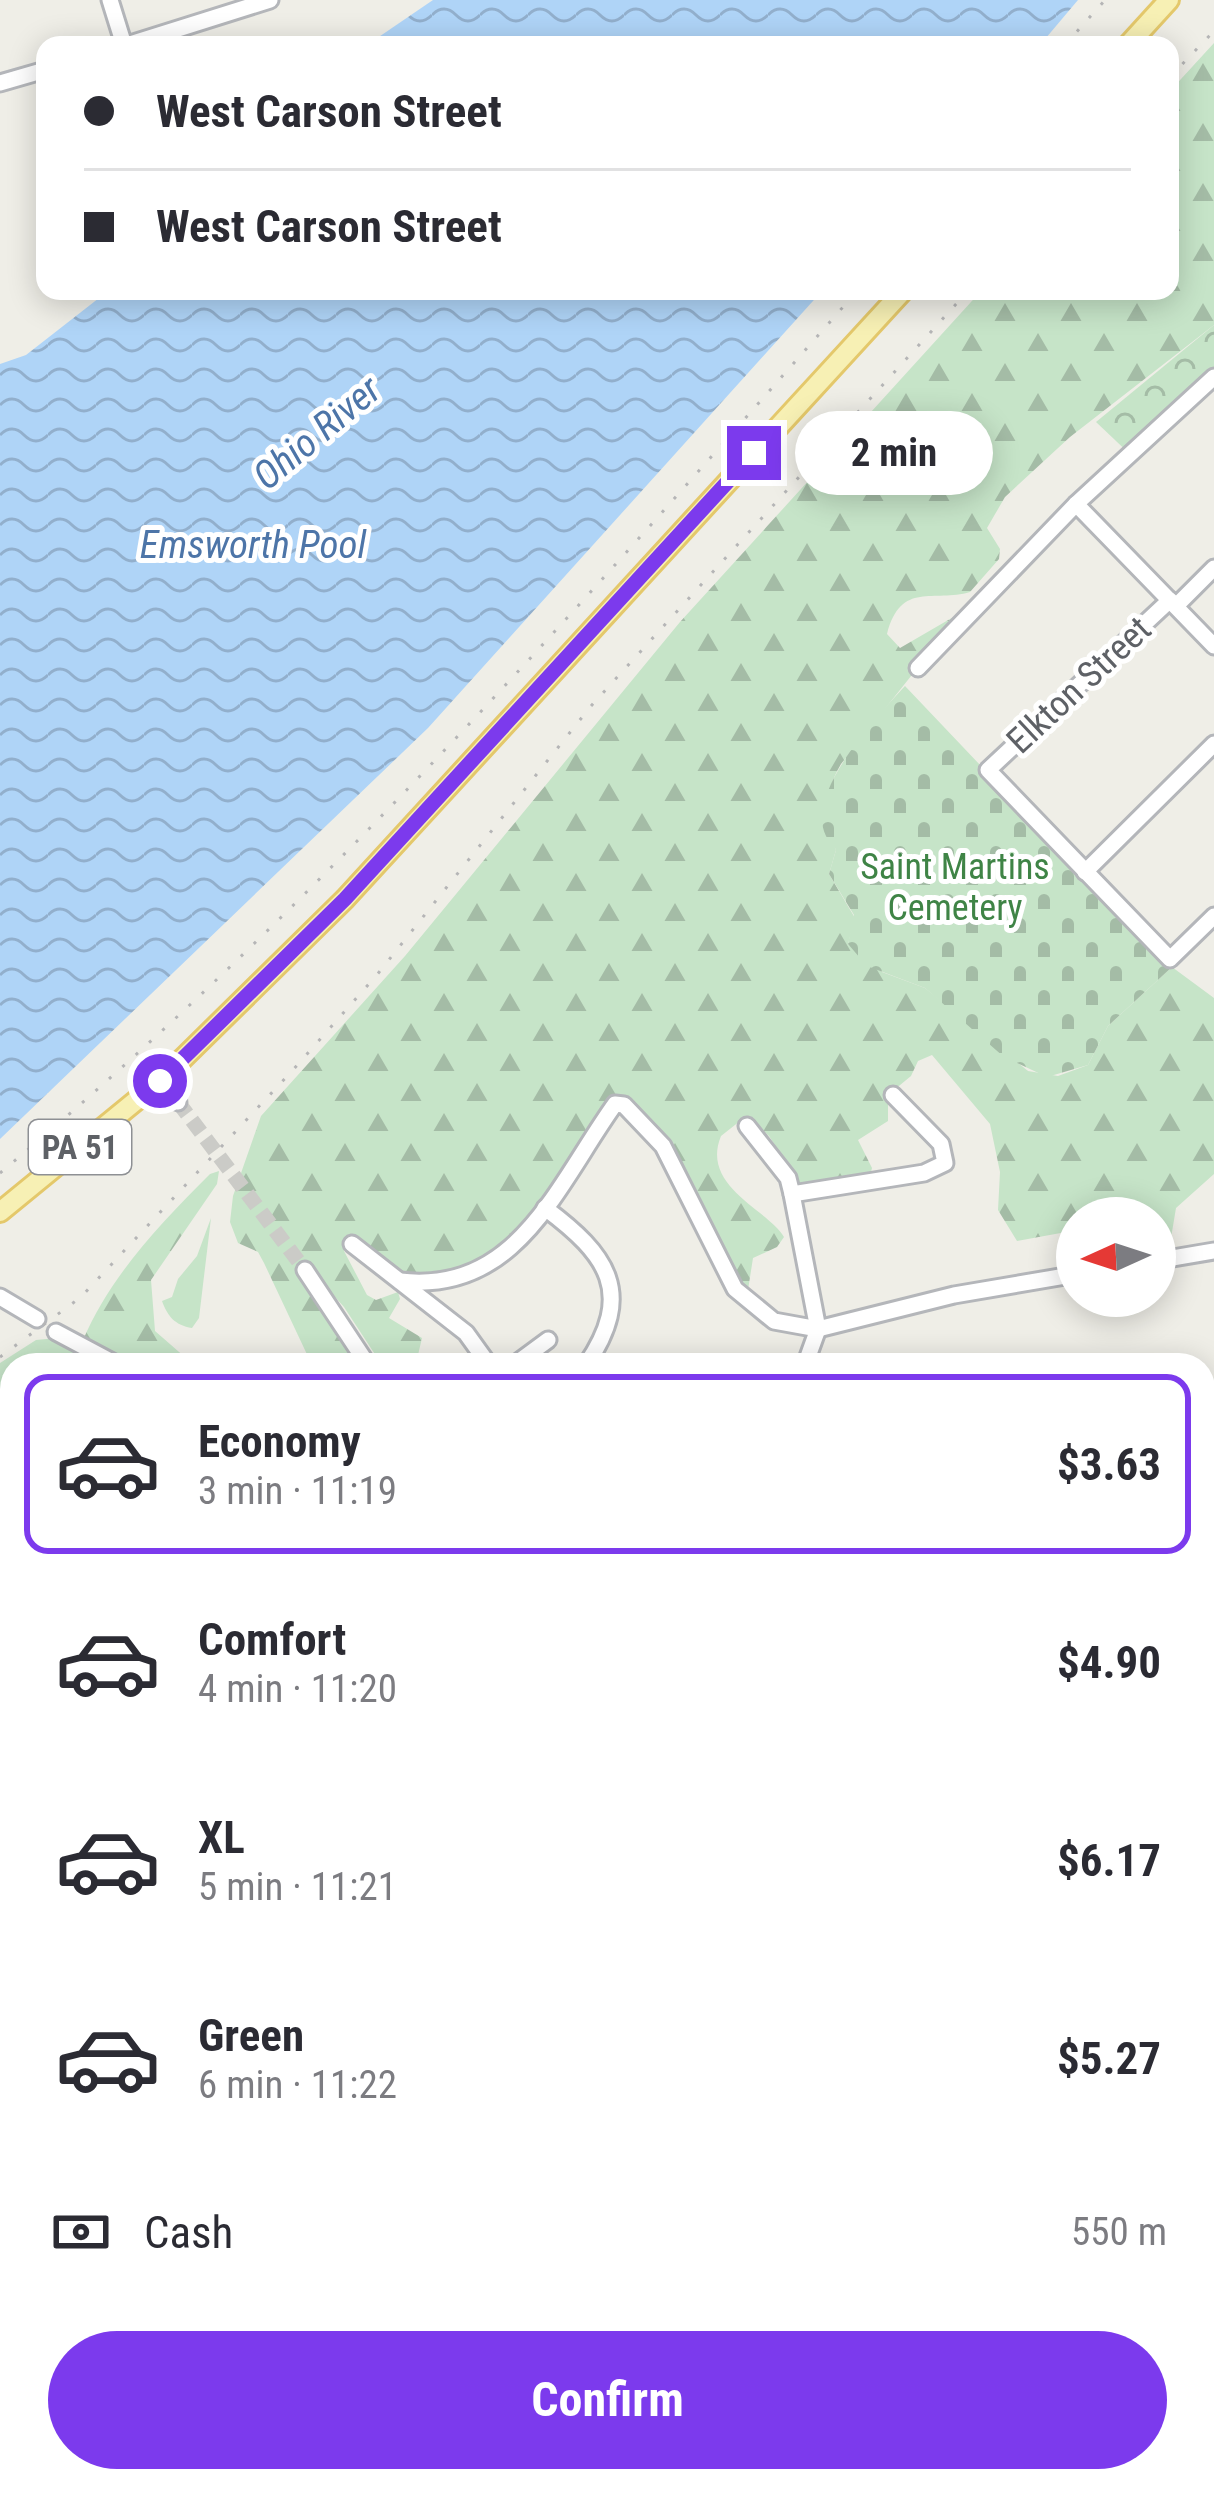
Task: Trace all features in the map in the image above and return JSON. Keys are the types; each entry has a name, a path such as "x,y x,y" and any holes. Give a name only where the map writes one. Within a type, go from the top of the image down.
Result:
{"main road":[{"path":"1136,36 1169,0"},
{"name":"PA 51","path":"0,1212 160,1081 345,899 895,300"}],"street":[{"path":"110,0 122,36"},
{"path":"154,36 270,0"},
{"path":"0,83 36,73"},
{"path":"918,668 1076,504 1214,376"},
{"path":"1076,504 1214,646"},
{"name":"Elkton Street","path":"1085,872 988,770 1214,568"},
{"path":"1214,744 1085,872 1170,959 1214,916"},
{"path":"160,1081 178,1102"},
{"path":"792,1194 940,1168 946,1157 941,1144 893,1095"},
{"path":"400,1281 436,1285 466,1279 497,1259 545,1208 615,1104 624,1105 663,1146 735,1289 774,1321 818,1329 954,1295 1056,1278"},
{"path":"746,1126 788,1178 818,1329 809,1353"},
{"path":"545,1208 592,1246 609,1278 612,1298 604,1335 593,1353"},
{"path":"352,1244 466,1333 476,1353"},
{"path":"1176,1257 1214,1251"},
{"path":"305,1270 361,1353"},
{"path":"0,1297 37,1319"},
{"path":"56,1331 96,1353"},
{"path":"530,1353 548,1340"}],"green space":[{"path":"1214,43 1214,325 1070,437 1005,497 987,528 1000,549 999,559 970,592 910,600 893,617 887,634 900,648 962,612 841,764 827,808 836,850 829,874 855,918 848,944 882,972 925,988 1028,1071 1058,1076 1088,1065 1108,1026 1172,967 1214,998 1214,1174 1176,1208 1176,1197 1056,1197 1056,1234 1017,1241 998,1210 1000,1172 990,1124 932,1055 918,1061 911,1076 888,1095 888,1121 858,1140 872,1168 870,1176 800,1184 769,1136 752,1120 740,1121 721,1136 717,1154 728,1183 784,1237 777,1247 753,1258 748,1290 721,1255 669,1143 630,1102 612,1102 528,1217 477,1264 446,1277 411,1278 348,1238 344,1251 367,1295 376,1300 398,1292 400,1299 389,1318 422,1338 418,1353 374,1353 344,1307 309,1268 350,1353 306,1353 258,1252 238,1243 230,1222 233,1196 261,1116 405,956 680,622 973,300 1179,300 1179,81"},
{"path":"1214,325 1214,385 1135,459 1096,422"},
{"name":"Saint Martins Cemetery","path":"905,686 1172,967 1108,1026 1088,1065 1047,1077 1004,1057 925,988 867,966 848,944 854,915 829,874 836,850 822,818 825,798 848,755"},
{"path":"219,1171 217,1184 151,1280 155,1331 180,1353 108,1353 83,1340 138,1251 210,1174"},
{"path":"211,1218 199,1318 192,1328 173,1319 162,1301 172,1297 178,1279 197,1256"},
{"path":"57,1338 85,1353 16,1353 36,1340"}],"water":[{"path":"433,0 1078,0 1048,36 380,36"},
{"name":"Emsworth Pool","path":"96,300 814,300 428,728 0,1139 0,364 26,355"}],"tunnel":[{"path":"178,1102 305,1270"}],"railway":[{"path":"1073,36 1105,0"},
{"path":"1179,68 1214,31"},
{"path":"0,1173 229,968 339,860 551,636 849,300"},
{"path":"5,1353 81,1297 292,1071 376,976 591,706 960,300"}],"route":[{"path":"160,1081 345,899 754,453"}],"water label":[{"name":"Ohio River","path":"317,433"}]}
